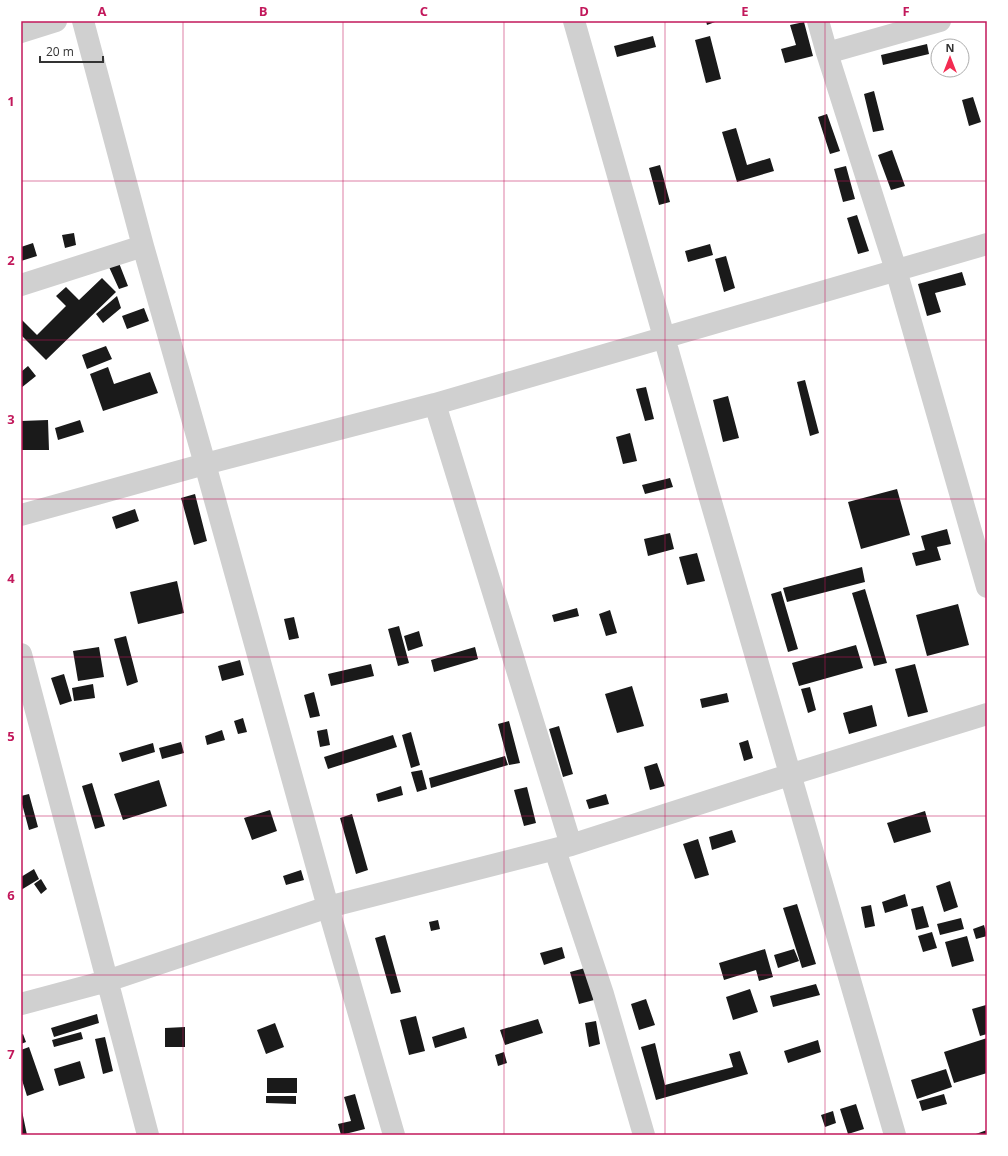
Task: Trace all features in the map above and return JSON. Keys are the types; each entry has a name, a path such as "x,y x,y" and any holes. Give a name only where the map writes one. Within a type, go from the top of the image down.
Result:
{"street":[{"path":"21,32 56,21"},
{"path":"83,21 143,246 328,907 394,1135"},
{"path":"574,21 663,338 895,1135"},
{"path":"818,21 896,270 987,587"},
{"path":"827,53 940,21"},
{"path":"21,515 205,464 435,404 987,244"},
{"path":"21,285 143,246"},
{"path":"435,404 644,1135"},
{"path":"21,654 148,1135"},
{"path":"21,1004 107,982 328,907 563,848 789,775 987,714"}],"building":[{"path":"706,21 715,21 715,22 707,25"},
{"path":"804,22 813,56 785,63 781,49 796,45 790,25"},
{"path":"653,36 656,47 617,57 614,46"},
{"path":"710,36 721,79 706,83 695,40"},
{"path":"927,44 929,54 883,65 881,55"},
{"path":"874,91 884,130 873,132 864,94"},
{"path":"973,97 981,122 969,126 962,100"},
{"path":"827,114 840,151 830,154 818,117"},
{"path":"736,128 747,165 770,158 774,171 737,182 722,132"},
{"path":"892,150 905,186 891,190 878,155"},
{"path":"660,165 670,202 659,205 649,168"},
{"path":"846,166 855,199 843,202 834,169"},
{"path":"857,215 869,251 858,254 847,218"},
{"path":"74,233 76,245 65,248 62,235"},
{"path":"33,243 37,256 21,261 21,247"},
{"path":"710,244 713,255 688,262 685,251"},
{"path":"726,256 735,288 724,292 715,259"},
{"path":"119,263 128,286 119,289 109,267"},
{"path":"962,272 966,285 935,293 941,312 927,316 918,284"},
{"path":"102,278 116,292 46,360 21,335 21,319 37,335 66,306 56,296 66,287 79,300"},
{"path":"117,296 121,308 103,323 96,314"},
{"path":"144,308 149,321 127,329 122,316"},
{"path":"106,346 112,359 87,369 82,355"},
{"path":"28,366 36,376 21,388 21,372"},
{"path":"108,367 114,384 150,372 158,393 103,411 90,374"},
{"path":"805,380 819,433 810,436 797,382"},
{"path":"646,387 654,419 645,421 636,389"},
{"path":"728,396 739,438 723,442 713,400"},
{"path":"48,420 49,450 21,450 21,421"},
{"path":"80,420 84,432 58,440 55,428"},
{"path":"630,433 637,461 623,464 616,437"},
{"path":"670,478 673,487 645,494 642,485"},
{"path":"897,489 910,535 861,549 848,502"},
{"path":"195,494 207,541 194,545 181,498"},
{"path":"135,509 139,521 116,529 112,517"},
{"path":"947,529 951,544 937,547 941,560 916,566 912,553 925,550 921,536"},
{"path":"670,533 674,549 648,556 644,539"},
{"path":"697,553 705,581 687,585 679,557"},
{"path":"862,567 865,582 787,602 783,588"},
{"path":"177,581 184,613 138,624 130,592"},
{"path":"865,589 887,663 874,666 852,593"},
{"path":"781,591 798,649 788,652 771,594"},
{"path":"958,604 969,645 927,656 916,615"},
{"path":"577,608 579,616 554,622 552,615"},
{"path":"610,610 617,633 606,636 599,614"},
{"path":"294,617 299,638 289,640 284,619"},
{"path":"399,626 409,663 398,666 388,629"},
{"path":"419,631 423,646 408,651 404,636"},
{"path":"126,636 138,682 127,686 114,639"},
{"path":"856,645 863,668 799,686 792,663"},
{"path":"99,647 104,677 78,681 73,651"},
{"path":"475,647 478,659 434,672 431,660"},
{"path":"240,660 244,675 222,681 218,666"},
{"path":"371,664 374,676 331,686 328,674"},
{"path":"915,664 928,712 908,717 895,669"},
{"path":"64,674 72,701 60,705 51,678"},
{"path":"93,684 95,698 74,701 72,688"},
{"path":"632,686 644,726 617,733 605,694"},
{"path":"810,687 816,710 808,713 801,689"},
{"path":"314,692 320,716 310,718 304,695"},
{"path":"727,693 729,702 702,708 700,699"},
{"path":"872,705 877,726 849,734 843,713"},
{"path":"243,718 247,732 238,734 234,721"},
{"path":"509,721 520,763 509,765 498,724"},
{"path":"559,726 573,774 563,777 549,729"},
{"path":"327,729 330,745 320,747 317,731"},
{"path":"222,730 225,740 207,745 205,736"},
{"path":"411,732 420,765 411,768 402,735"},
{"path":"393,735 397,747 328,769 324,757"},
{"path":"748,740 753,758 744,761 739,743"},
{"path":"181,742 184,753 162,759 159,748"},
{"path":"153,743 155,752 122,762 119,753"},
{"path":"505,756 508,765 431,788 429,778"},
{"path":"657,763 665,786 650,790 644,767"},
{"path":"422,770 427,789 417,792 411,772"},
{"path":"159,780 167,806 123,820 114,794"},
{"path":"92,783 105,826 95,829 82,786"},
{"path":"401,786 403,795 378,802 376,794"},
{"path":"527,787 536,823 524,826 514,790"},
{"path":"29,794 38,827 29,830 21,796"},
{"path":"606,794 609,804 589,809 586,800"},
{"path":"270,810 277,831 252,840 244,818"},
{"path":"925,811 931,832 894,843 887,823"},
{"path":"352,814 368,870 356,874 340,818"},
{"path":"732,830 736,842 712,850 709,837"},
{"path":"698,839 709,875 695,879 683,844"},
{"path":"34,869 39,879 21,890 21,877"},
{"path":"301,870 304,880 286,885 283,876"},
{"path":"41,879 47,889 41,894 34,884"},
{"path":"950,881 958,907 944,912 936,886"},
{"path":"905,894 908,906 885,913 882,902"},
{"path":"797,904 816,964 802,968 783,908"},
{"path":"871,905 875,926 865,928 861,907"},
{"path":"923,906 929,927 916,930 911,909"},
{"path":"961,918 964,929 940,935 937,924"},
{"path":"438,920 440,929 431,931 429,922"},
{"path":"984,925 987,936 976,939 973,929"},
{"path":"932,932 937,948 923,952 918,936"},
{"path":"385,935 401,992 391,994 375,938"},
{"path":"967,936 974,961 952,967 945,942"},
{"path":"562,947 565,958 544,965 540,953"},
{"path":"765,949 773,977 759,981 756,970 724,980 719,963"},
{"path":"794,949 799,961 778,968 774,955"},
{"path":"585,968 594,1000 579,1004 570,972"},
{"path":"816,984 820,995 773,1007 770,996"},
{"path":"750,989 758,1012 733,1020 726,997"},
{"path":"646,999 655,1025 639,1030 631,1004"},
{"path":"986,1005 987,1034 980,1036 972,1009"},
{"path":"97,1014 99,1023 54,1037 51,1028"},
{"path":"416,1016 425,1051 409,1055 400,1020"},
{"path":"538,1019 543,1033 505,1045 500,1030"},
{"path":"596,1021 600,1044 589,1047 585,1023"},
{"path":"275,1023 284,1047 266,1054 257,1030"},
{"path":"185,1027 185,1047 165,1047 165,1028"},
{"path":"464,1027 467,1038 435,1048 432,1037"},
{"path":"81,1032 83,1039 54,1047 52,1040"},
{"path":"23,1034 26,1042 21,1044 21,1035"},
{"path":"105,1037 113,1071 103,1074 95,1039"},
{"path":"987,1038 987,1073 954,1083 944,1052"},
{"path":"818,1040 821,1052 788,1063 784,1051"},
{"path":"655,1043 665,1085 733,1067 729,1054 740,1051 748,1074 656,1100 641,1047"},
{"path":"29,1047 44,1090 27,1096 21,1077 21,1050"},
{"path":"504,1052 507,1063 498,1066 495,1055"},
{"path":"80,1061 85,1078 59,1086 54,1069"},
{"path":"946,1069 952,1087 917,1099 911,1080"},
{"path":"267,1078 297,1078 297,1093 267,1093"},
{"path":"355,1094 365,1129 341,1135 338,1124 351,1121 344,1097"},
{"path":"944,1094 947,1104 922,1111 919,1101"},
{"path":"266,1096 296,1096 296,1104 266,1103"},
{"path":"856,1104 864,1129 848,1134 840,1109"},
{"path":"22,1111 27,1135 21,1135"},
{"path":"833,1111 836,1123 825,1127 821,1115"},
{"path":"987,1130 987,1135 973,1135"}]}
